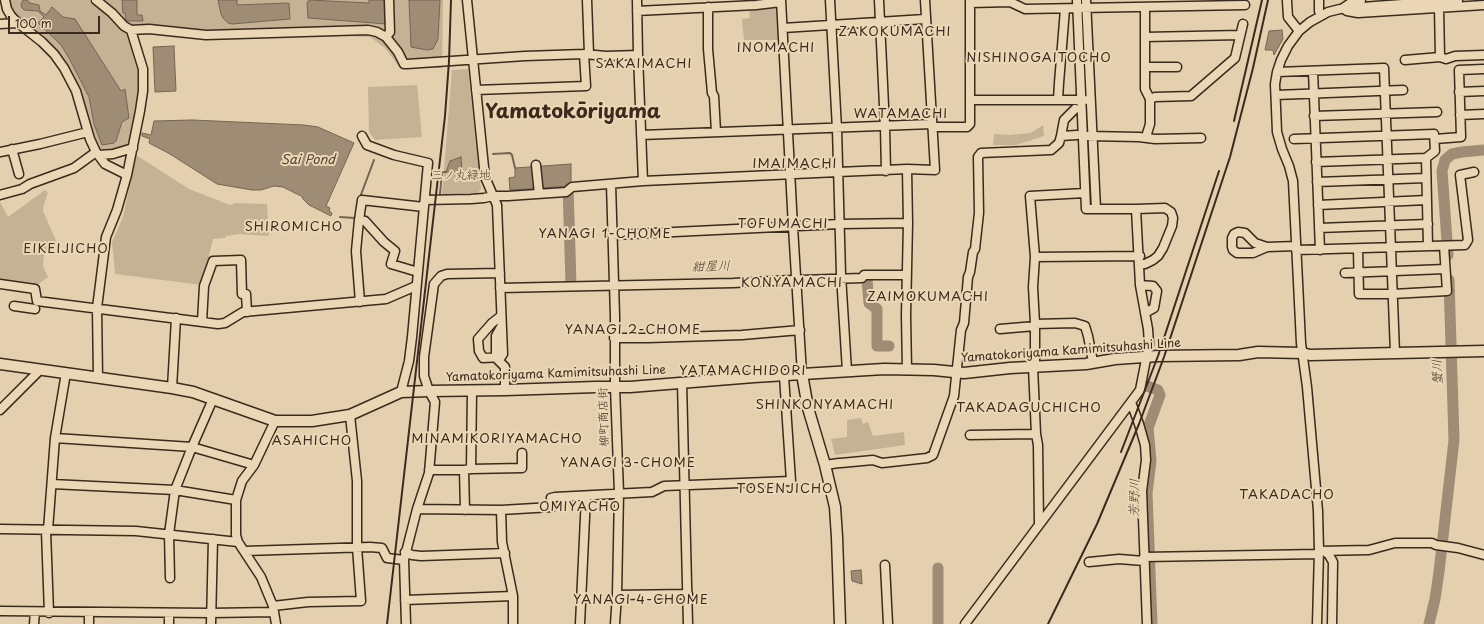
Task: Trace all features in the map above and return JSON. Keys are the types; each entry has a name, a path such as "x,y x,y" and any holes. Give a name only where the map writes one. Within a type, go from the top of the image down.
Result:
{"main road":[{"name":"Yamatokoriyama Kamimitsuhashi Line","path":"0,364 193,392 275,422 312,421 350,415 401,392 651,386 847,371 907,370 964,373 1010,368 1086,364 1146,356 1239,355 1258,352 1302,353 1310,355 1484,351"},
{"path":"802,374 808,408 825,464 835,507 840,624"}],"street":[{"path":"5,0 7,9 18,24 50,50 64,68 76,91 88,132 98,154 105,164 127,175"},
{"path":"96,0 112,13 124,26 131,30 148,29 215,35 368,30 376,32 386,38 398,52 404,64 472,59 587,54 606,56 638,55"},
{"path":"386,38 390,32 389,0"},
{"path":"467,0 472,59 486,177 497,205 503,354 501,358 484,358 479,350 478,339 492,323 501,316"},
{"path":"476,90 586,86 587,0"},
{"path":"637,0 643,182"},
{"path":"830,0 847,371"},
{"path":"879,0 886,171"},
{"path":"360,302 356,251 362,200 424,204 493,196 539,194 611,184 907,169 935,170 925,0"},
{"path":"1318,0 1321,16"},
{"path":"1317,624 1321,552 1309,401 1305,365 1302,353 1293,181 1292,174 1279,139 1276,123 1277,72 1288,46 1299,32 1310,22 1352,2 1361,0"},
{"path":"1340,9 1458,0"},
{"path":"637,11 685,4 708,7 733,3 781,1 802,374"},
{"path":"641,135 885,127 967,127 970,124 970,1 1010,2 1024,9 1065,9 1082,4 1145,7 1245,5"},
{"path":"1287,1 1288,17 1299,32"},
{"path":"1082,4 1090,100 1084,136 1096,209"},
{"path":"1034,257 1140,260 1149,262 1158,256 1172,226 1173,218 1171,212 1165,208 1086,209 1082,100 1082,4"},
{"path":"1340,9 1358,13 1484,5"},
{"path":"708,7 708,49 712,93 714,96 716,132"},
{"path":"1145,7 1145,89 1150,99 1150,124 1146,137"},
{"path":"1439,7 1440,57"},
{"path":"1058,100 1065,9"},
{"path":"783,28 925,19"},
{"path":"0,24 18,24"},
{"path":"1150,99 1155,97 1191,96 1235,58 1243,24"},
{"path":"98,378 97,308 106,237 117,210 127,175 140,111 144,80 143,69 131,30"},
{"path":"1145,37 1240,35"},
{"path":"1405,60 1440,57 1446,59 1455,56 1484,55"},
{"path":"1145,67 1177,67"},
{"path":"1277,72 1384,68 1395,353"},
{"path":"1435,139 1461,137 1459,70 1484,69"},
{"path":"1313,71 1320,250"},
{"path":"1276,95 1404,90"},
{"path":"1459,92 1484,91"},
{"path":"970,100 1090,100"},
{"path":"825,464 873,460 882,463 931,457 933,455 954,396 958,351 961,330 964,323 968,277 973,252 975,250 979,214 978,157 981,153 1051,150 1059,143 1064,120 1075,109"},
{"path":"1314,116 1437,112"},
{"path":"1460,115 1484,114"},
{"path":"0,152 88,132"},
{"path":"1294,140 1434,134 1435,151 1426,158 1316,162"},
{"path":"362,136 367,145 394,155 428,163 409,362 401,392"},
{"path":"1061,136 1146,137 1155,139 1201,138"},
{"path":"0,195 22,189 30,184 74,168 98,154 113,154 132,148"},
{"path":"12,149 19,174"},
{"path":"1426,158 1428,246"},
{"path":"536,165 539,194"},
{"path":"907,169 907,370"},
{"path":"1267,247 1320,250 1465,244 1468,240 1460,174 1474,172"},
{"path":"1317,182 1426,178"},
{"name":"柳町商店街","path":"611,184 615,387 619,493 615,624"},
{"path":"1039,524 1038,445 1036,434 1033,367 1035,362 1035,325 1032,287 1034,257 1030,196 1085,193"},
{"path":"1318,205 1427,200"},
{"path":"965,624 1140,390 1149,337 1140,285 1140,260 1136,209"},
{"path":"359,220 365,221 384,242 395,251 391,264 418,272"},
{"path":"612,235 840,224 908,223"},
{"path":"1319,228 1428,224"},
{"path":"1358,249 1359,294 1393,294 1447,291 1444,246"},
{"path":"202,322 204,286 213,261 241,260 242,294 246,294 247,312"},
{"path":"1345,272 1445,269"},
{"path":"406,624 405,556 429,470 436,402 429,391 424,376 424,357 434,284 441,276 448,274 500,273"},
{"path":"500,288 614,286 792,280 797,278 801,280 842,277 862,278 864,276 907,275"},
{"path":"0,284 35,289 37,301 34,318"},
{"path":"1140,285 1153,286 1157,292 1154,308 1145,312"},
{"path":"37,301 202,322 226,323 243,312 386,299 416,286"},
{"path":"14,306 35,309"},
{"path":"172,388 176,318"},
{"path":"1000,329 1075,323 1085,326 1092,362"},
{"path":"614,338 742,335 800,330"},
{"path":"496,358 504,367 505,390"},
{"path":"0,410 40,370"},
{"path":"49,613 47,530 55,438 66,373"},
{"path":"417,509 501,510 552,507 551,498 652,492 664,486 791,482 784,376"},
{"path":"682,383 688,624"},
{"path":"465,510 472,391"},
{"path":"170,578 169,534 175,490 213,399"},
{"path":"1131,402 1145,445 1146,460 1142,491 1147,624"},
{"path":"0,611 49,613 211,613 274,609 308,602 361,601 357,547 357,481 350,415"},
{"path":"275,422 254,465 242,481 236,500 236,535 238,542 245,550 261,578 274,609 276,624"},
{"path":"970,435 1036,434"},
{"path":"55,438 192,447 254,465"},
{"path":"429,470 522,468 522,452"},
{"path":"52,484 175,490 236,500"},
{"path":"580,624 586,496"},
{"path":"501,510 502,542 513,596 513,624"},
{"path":"0,529 136,531 238,542"},
{"path":"211,624 213,539"},
{"path":"1089,562 1119,559 1144,559 1153,557 1369,550 1395,543 1432,543 1484,555"},
{"path":"245,550 357,547 382,548 387,558 412,555 505,553"},
{"path":"1321,552 1329,555 1332,562 1332,624"},
{"path":"885,565 888,624"},
{"path":"617,595 688,594"},
{"path":"405,600 513,596"},
{"path":"34,624 35,612"},
{"path":"89,612 89,624"},
{"path":"169,613 170,624"}],"green space":[{"path":"9,0 443,0 442,68 400,68 385,48 370,37 302,34 206,38 138,34 147,67 143,115 137,143 124,148 104,151 98,147 89,127 82,96 59,53 45,38 18,17 10,7"},
{"path":"779,4 779,40 744,40 742,19 750,18 749,8"},
{"name":"三ノ丸緑地","path":"468,69 481,189 478,193 442,194 452,70"},
{"path":"417,85 422,137 375,140 369,132 368,87"},
{"path":"1043,125 1044,136 1016,145 993,145 994,134 1010,135 1031,133"},
{"path":"136,155 189,189 230,205 236,203 267,204 269,235 240,234 226,236 225,238 213,239 202,285 115,274 112,242 123,217"},
{"path":"45,190 48,193 43,211 57,243 55,249 44,253 43,266 48,277 37,285 0,281 0,202 8,217"},
{"path":"861,418 863,424 868,422 873,436 904,432 905,445 835,455 831,439 847,437 847,420"}],"water":[{"path":"23,0 39,5 40,11 46,15 52,7 63,17 75,19 121,91 125,89 129,118 122,122 114,143 102,145 94,124 89,97 69,58 61,45 38,23 44,17 38,11 24,10 21,4"},
{"path":"122,0 137,0 137,15 142,15 143,21 126,21 125,13 123,13"},
{"path":"218,0 237,0 237,5 289,3 290,19 232,24 228,23 221,14"},
{"path":"309,0 369,3 369,0 387,0 387,24 308,18 307,2 309,2"},
{"path":"409,0 440,0 438,39 433,49 427,50 411,47"},
{"path":"1282,30 1283,39 1274,55 1273,50 1265,50 1269,31"},
{"path":"174,46 176,91 155,92 153,47"},
{"name":"Sai Pond","path":"192,120 304,125 318,127 354,143 326,206 330,208 329,211 332,213 331,216 309,205 302,198 303,197 283,187 274,186 261,190 252,190 217,184 170,154 149,143 150,139 142,136 142,133 151,135 154,121"},
{"path":"461,157 462,172 446,172 450,161"},
{"path":"571,164 570,186 510,190 509,178 515,177 515,168"},
{"path":"861,570 862,584 852,581 851,571"}],"waterway":[{"name":"蟹川","path":"1448,255 1442,171 1445,160 1452,154 1484,150"},
{"path":"493,154 510,153 512,155 515,168"},
{"path":"359,200 374,160"},
{"path":"440,194 442,172 446,172"},
{"name":"紺屋川","path":"568,186 571,284"},
{"path":"340,217 355,218 356,216"},
{"name":"紺屋川","path":"867,279 869,303 877,309 877,346 889,346"},
{"name":"蟹川","path":"1429,624 1439,572 1454,440 1449,280"},
{"name":"芳野川","path":"1144,385 1158,390 1160,395 1148,428 1151,461 1147,493 1152,624"},
{"name":"紺屋川","path":"938,568 938,624"}],"railway":[{"path":"387,624 445,116 451,0"},
{"path":"1234,121 1262,0"},
{"path":"1048,624 1097,524 1139,424 1164,357 1230,157 1253,68 1268,0"},
{"path":"1121,452 1158,356 1219,171"}],"district":[{"name":"ZAKOKUMACHI","path":"895,32"},
{"name":"INOMACHI","path":"776,48"},
{"name":"NISHINOGAITOCHO","path":"1039,58"},
{"name":"SAKAIMACHI","path":"644,64"},
{"name":"Yamatokōriyama","path":"573,112"},
{"name":"WATAMACHI","path":"901,114"},
{"name":"IMAIMACHI","path":"795,164"},
{"name":"TOFUMACHI","path":"783,224"},
{"name":"SHIROMICHO","path":"294,227"},
{"name":"YANAGI 1-CHOME","path":"605,234"},
{"name":"EIKEIJICHO","path":"66,249"},
{"name":"KONYAMACHI","path":"792,283"},
{"name":"ZAIMOKUMACHI","path":"928,297"},
{"name":"YANAGI 2-CHOME","path":"633,330"},
{"name":"YATAMACHIDORI","path":"743,371"},
{"name":"SHINKONYAMACHI","path":"825,405"},
{"name":"TAKADAGUCHICHO","path":"1029,408"},
{"name":"MINAMIKORIYAMACHO","path":"497,439"},
{"name":"ASAHICHO","path":"312,441"},
{"name":"YANAGI 3-CHOME","path":"628,463"},
{"name":"TOSENJICHO","path":"785,489"},
{"name":"TAKADACHO","path":"1287,495"},
{"name":"OMIYACHO","path":"580,507"},
{"name":"YANAGI 4-CHOME","path":"641,600"}]}
